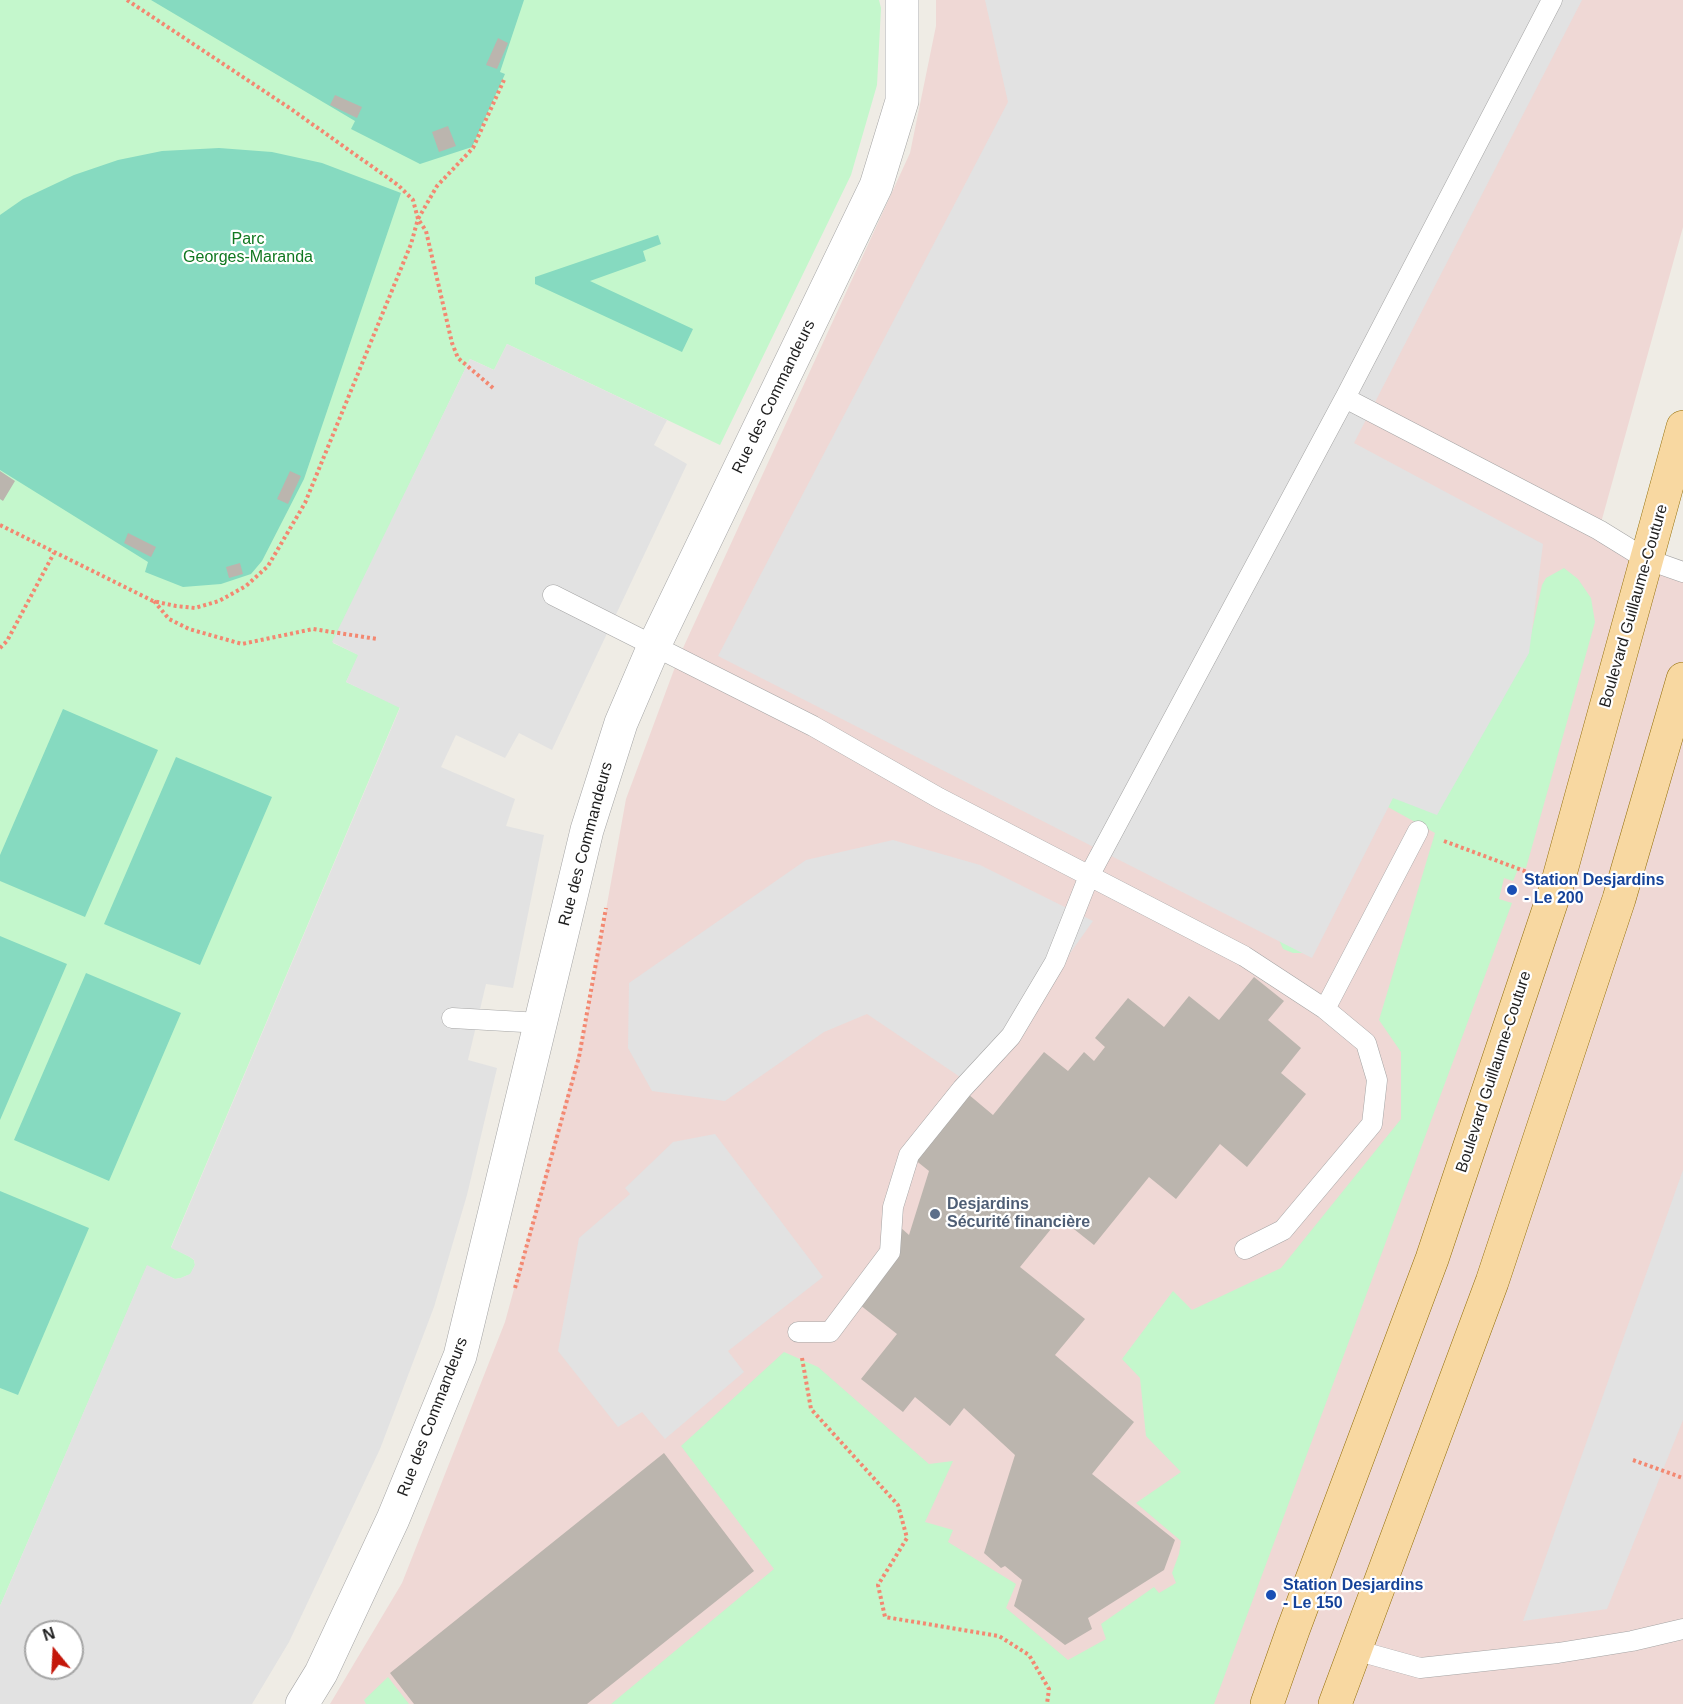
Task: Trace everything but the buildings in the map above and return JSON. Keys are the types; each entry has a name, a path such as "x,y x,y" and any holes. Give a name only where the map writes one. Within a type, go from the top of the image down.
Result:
{"main road":[{"name":"Boulevard Guillaume-Couture","path":"1266,1704 1432,1259 1557,885 1683,427"},
{"path":"1335,1704 1492,1282 1619,899 1683,679"}],"street":[{"name":"Rue des Commandeurs","path":"302,1704 321,1673 393,1519 460,1356 587,830 621,723 654,646 876,186 902,101 902,0"}],"lane":[{"path":"798,1332 830,1332 890,1252 893,1207 909,1155 962,1089 1011,1036 1055,962 1089,876 1345,398 1552,0"},
{"path":"1345,398 1599,531 1646,559 1683,572"},
{"path":"553,595 813,726 939,798 1244,956 1325,1009 1366,1043 1377,1080 1371,1124 1283,1230 1245,1249"},
{"path":"1325,1009 1418,831"},
{"path":"452,1018 541,1023"},
{"path":"1355,1650 1420,1668 1558,1653 1632,1641 1683,1629"}],"path":[{"path":"128,0 291,109 398,185 413,200 417,219 426,231 452,343 458,358 493,388"},
{"path":"0,525 153,601 195,608 219,601 246,586 268,566 305,503 411,244 417,219 437,186 473,147 504,80"},
{"path":"0,648 7,641 54,553"},
{"path":"153,601 169,618 189,629 242,644 313,629 377,639"},
{"path":"1418,831 1528,872"},
{"path":"515,1288 579,1057 608,902"},
{"path":"798,1332 811,1409 898,1505 907,1538 878,1585 885,1617 999,1636 1029,1655 1049,1689 1047,1704"},
{"path":"1633,1460 1683,1478"}],"shaded area":[{"path":"936,0 1683,0 1683,227 1599,530 1683,572 1683,1704 330,1704 402,1583 505,1322 584,1032 626,799 678,659 910,153 936,26"},
{"path":"985,0 1582,0 1354,443 1543,544 1529,653 1437,815 1393,798 1312,958 718,656 1008,102"},
{"path":"507,344 667,420 654,445 687,464 552,750 519,733 505,758 456,735 441,767 515,799 506,826 544,835 513,988 486,984 468,1060 497,1068 467,1195 434,1307 380,1449 289,1642 252,1704 0,1704 0,1606 147,1265 175,1279 190,1274 195,1265 194,1260 190,1257 171,1248 400,708 346,682 358,655 332,642 470,359 494,370"},
{"path":"893,840 980,865 1093,921 1011,1036 969,1083 867,1014 824,1032 725,1101 652,1091 628,1048 629,983 806,860"},
{"path":"715,1134 823,1277 728,1351 744,1372 665,1439 642,1412 618,1427 558,1351 579,1238 630,1194 625,1188 673,1142"},
{"path":"1683,1170 1683,1420 1607,1609 1523,1621"}],"green space":[{"name":"Parc Georges-Maranda","path":"0,0 879,0 881,8 877,85 851,175 720,445 507,344 494,370 470,359 333,643 359,655 346,682 400,707 171,1247 194,1260 195,1265 191,1274 175,1279 147,1266 0,1606"},
{"path":"151,0 524,0 500,72 505,74 472,147 420,164 351,129 355,121"},
{"path":"219,148 272,152 322,163 401,193 304,479 262,561 251,574 221,584 183,587 145,572 148,562 0,470 0,215 23,199 74,175 118,160 162,151"},
{"path":"658,235 661,244 643,251 646,261 590,281 693,329 682,352 535,284 535,277"},
{"path":"1564,568 1578,579 1591,598 1595,622 1526,868 1519,867 1513,881 1504,878 1499,899 1512,903 1214,1704 611,1704 774,1569 681,1446 784,1352 818,1367 929,1464 953,1461 925,1522 953,1530 948,1542 1016,1584 1006,1608 1068,1660 1106,1639 1101,1624 1154,1587 1159,1593 1176,1583 1172,1573 1181,1541 1136,1503 1181,1472 1146,1436 1140,1378 1122,1359 1173,1291 1192,1310 1281,1268 1401,1119 1401,1052 1379,1020 1435,833 1386,806 1302,953 1293,953 1283,949 1279,940 1382,801 1530,639 1542,585 1546,578"},
{"path":"63,709 158,750 85,917 0,881 0,855"},
{"path":"176,757 272,797 200,965 104,924"},
{"path":"0,936 67,964 0,1120"},
{"path":"86,973 181,1013 109,1181 14,1140"},
{"path":"0,1191 89,1228 18,1395 0,1388"},
{"path":"388,1677 409,1704 366,1704 364,1700"}],"place":[{"name":"Station Desjardins - Le 200","path":"1512,890"},
{"name":"Desjardins Sécurité financière","path":"935,1214"},
{"name":"Station Desjardins - Le 150","path":"1271,1595"}]}
